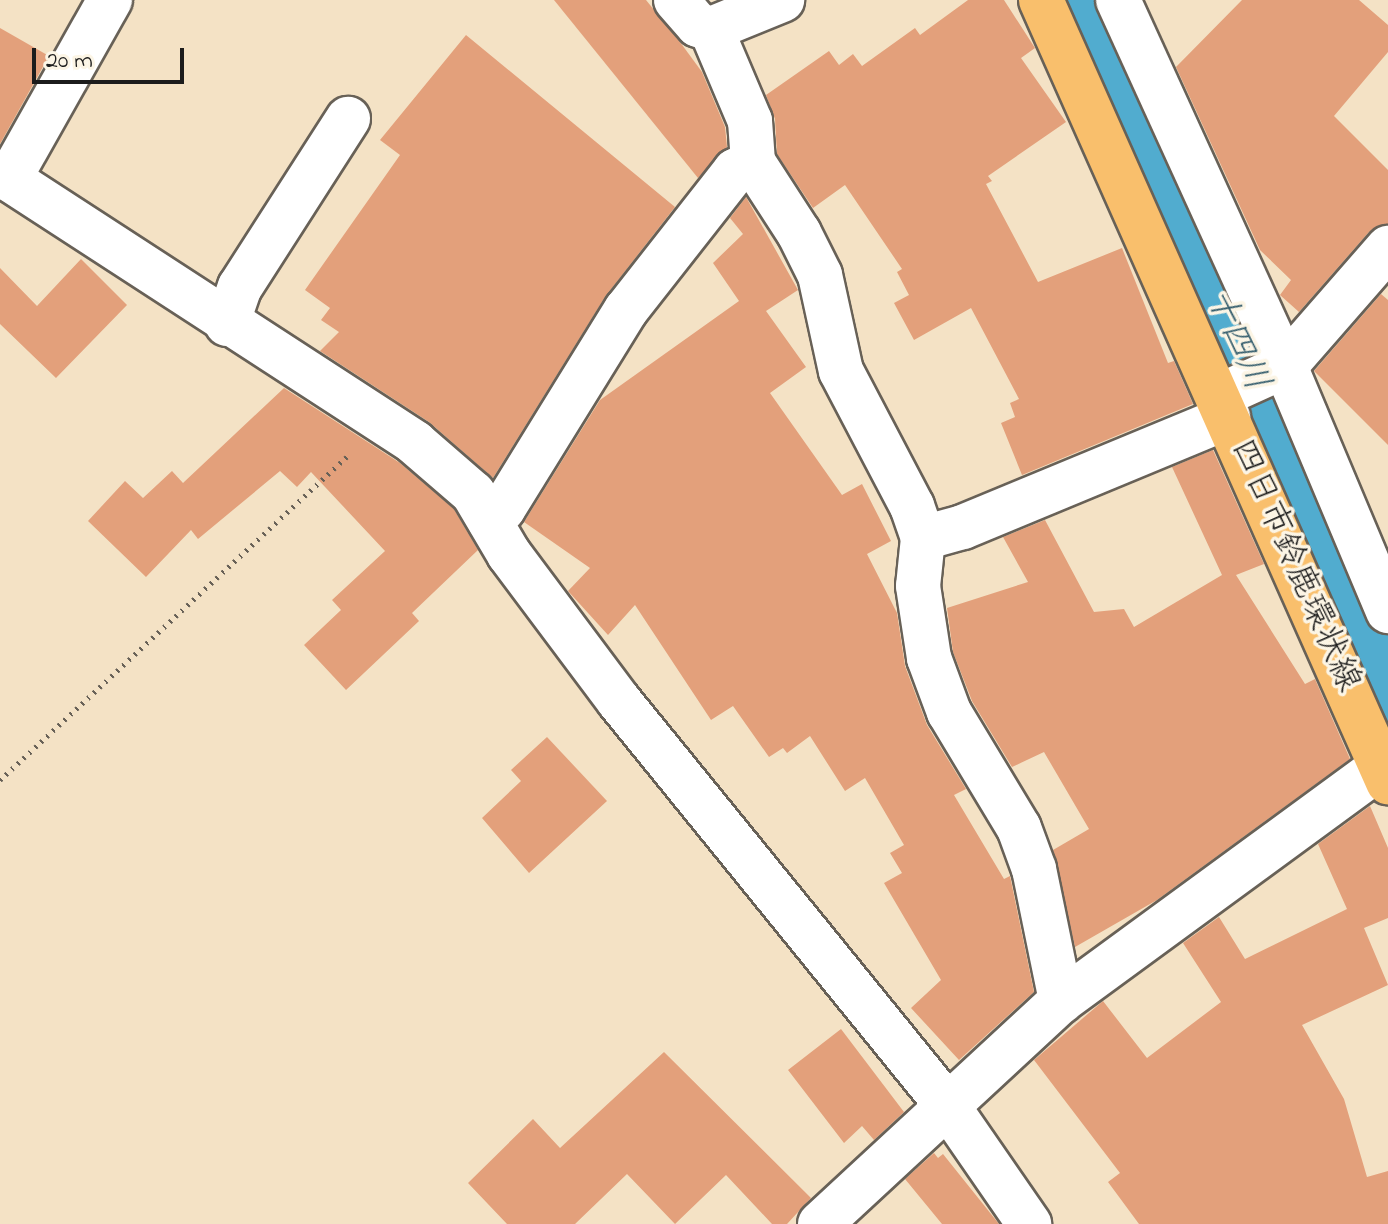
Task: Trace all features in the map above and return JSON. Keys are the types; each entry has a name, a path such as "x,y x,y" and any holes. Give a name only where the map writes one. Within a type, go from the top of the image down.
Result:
{"main road":[{"name":"四日市鈴鹿環状線","path":"1041,0 1227,401 1386,770"}],"street":[{"path":"110,0 4,176 227,324 384,423 445,467 473,493 619,701 947,1105 1029,1224"},
{"path":"676,0 698,25 711,29 782,0"},
{"path":"1118,0 1388,611"},
{"path":"711,29 750,121 753,162 799,233 820,275 841,371 923,538 918,586 929,658 949,712 1019,828 1034,869 1061,1001"},
{"path":"227,324 240,287 348,119"},
{"path":"490,521 503,509 626,310 735,171 753,162"},
{"path":"923,538 963,527 1227,401 1280,368 1388,248"},
{"path":"820,1224 1061,1001 1386,770"}],"path":[{"path":"0,780 384,423"}],"building":[{"path":"554,0 646,0 680,42 702,72 725,127 727,147 698,178"},
{"path":"968,0 1004,0 1035,48 1021,58 1066,122 988,176 992,181 986,184 1038,282 1122,248 1168,363 1174,361 1193,404 1022,475 1001,423 1015,417 1010,403 1019,399 971,308 914,340 894,303 909,295 897,272 902,269 845,185 813,208 777,154 775,119 766,95 829,51 839,65 853,54 862,66 915,28 920,35"},
{"path":"1242,0 1359,0 1388,25 1388,52 1334,116 1388,170 1388,224 1369,232 1299,312 1280,295 1291,280 1260,250 1176,67"},
{"path":"0,28 49,56 0,144"},
{"path":"466,35 675,207 605,297 493,478 429,422 320,351 339,332 321,320 330,308 305,290 400,155 380,140"},
{"path":"746,197 798,290 766,311 806,367 770,393 842,495 862,484 891,541 867,554 897,613 905,666 927,725 966,789 954,795 1004,879 1010,876 1034,992 959,1060 911,1008 941,980 884,883 902,873 890,853 904,845 865,778 845,791 810,736 787,753 783,748 769,757 733,706 711,720 635,605 608,635 568,591 590,568 524,522 600,400 739,301 713,263 743,234 730,218"},
{"path":"81,259 127,305 56,378 0,324 0,268 37,306"},
{"path":"1381,294 1388,300 1388,445 1314,371"},
{"path":"284,388 400,463 454,509 478,550 412,613 419,621 346,690 304,645 341,610 332,600 385,551 311,472 297,487 280,471 198,539 191,530 146,577 88,521 125,481 143,498 172,471 183,483"},
{"path":"1213,450 1264,564 1236,575 1305,684 1315,679 1350,759 1157,900 1075,947 1053,850 1089,829 1044,752 1012,767 972,701 953,652 947,608 1028,582 1003,537 1045,520 1094,612 1124,609 1134,627 1222,575 1172,467"},
{"path":"547,737 607,801 529,873 482,818 521,781 511,770"},
{"path":"1370,806 1388,848 1388,918 1364,928 1388,985 1302,1025 1344,1099 1367,1177 1388,1171 1388,1224 1139,1224 1108,1182 1120,1173 1034,1060 1103,1001 1147,1058 1221,1002 1183,943 1219,917 1245,959 1347,909 1318,844"},
{"path":"841,1029 904,1112 874,1140 862,1126 844,1143 788,1070"},
{"path":"664,1052 811,1198 787,1224 772,1224 726,1175 675,1224 627,1174 575,1224 507,1224 468,1183 533,1119 560,1148"},
{"path":"934,1153 938,1158 943,1154 999,1224 942,1224 905,1179"}],"waterway":[{"name":"十四川","path":"1083,0 1388,680"}]}
